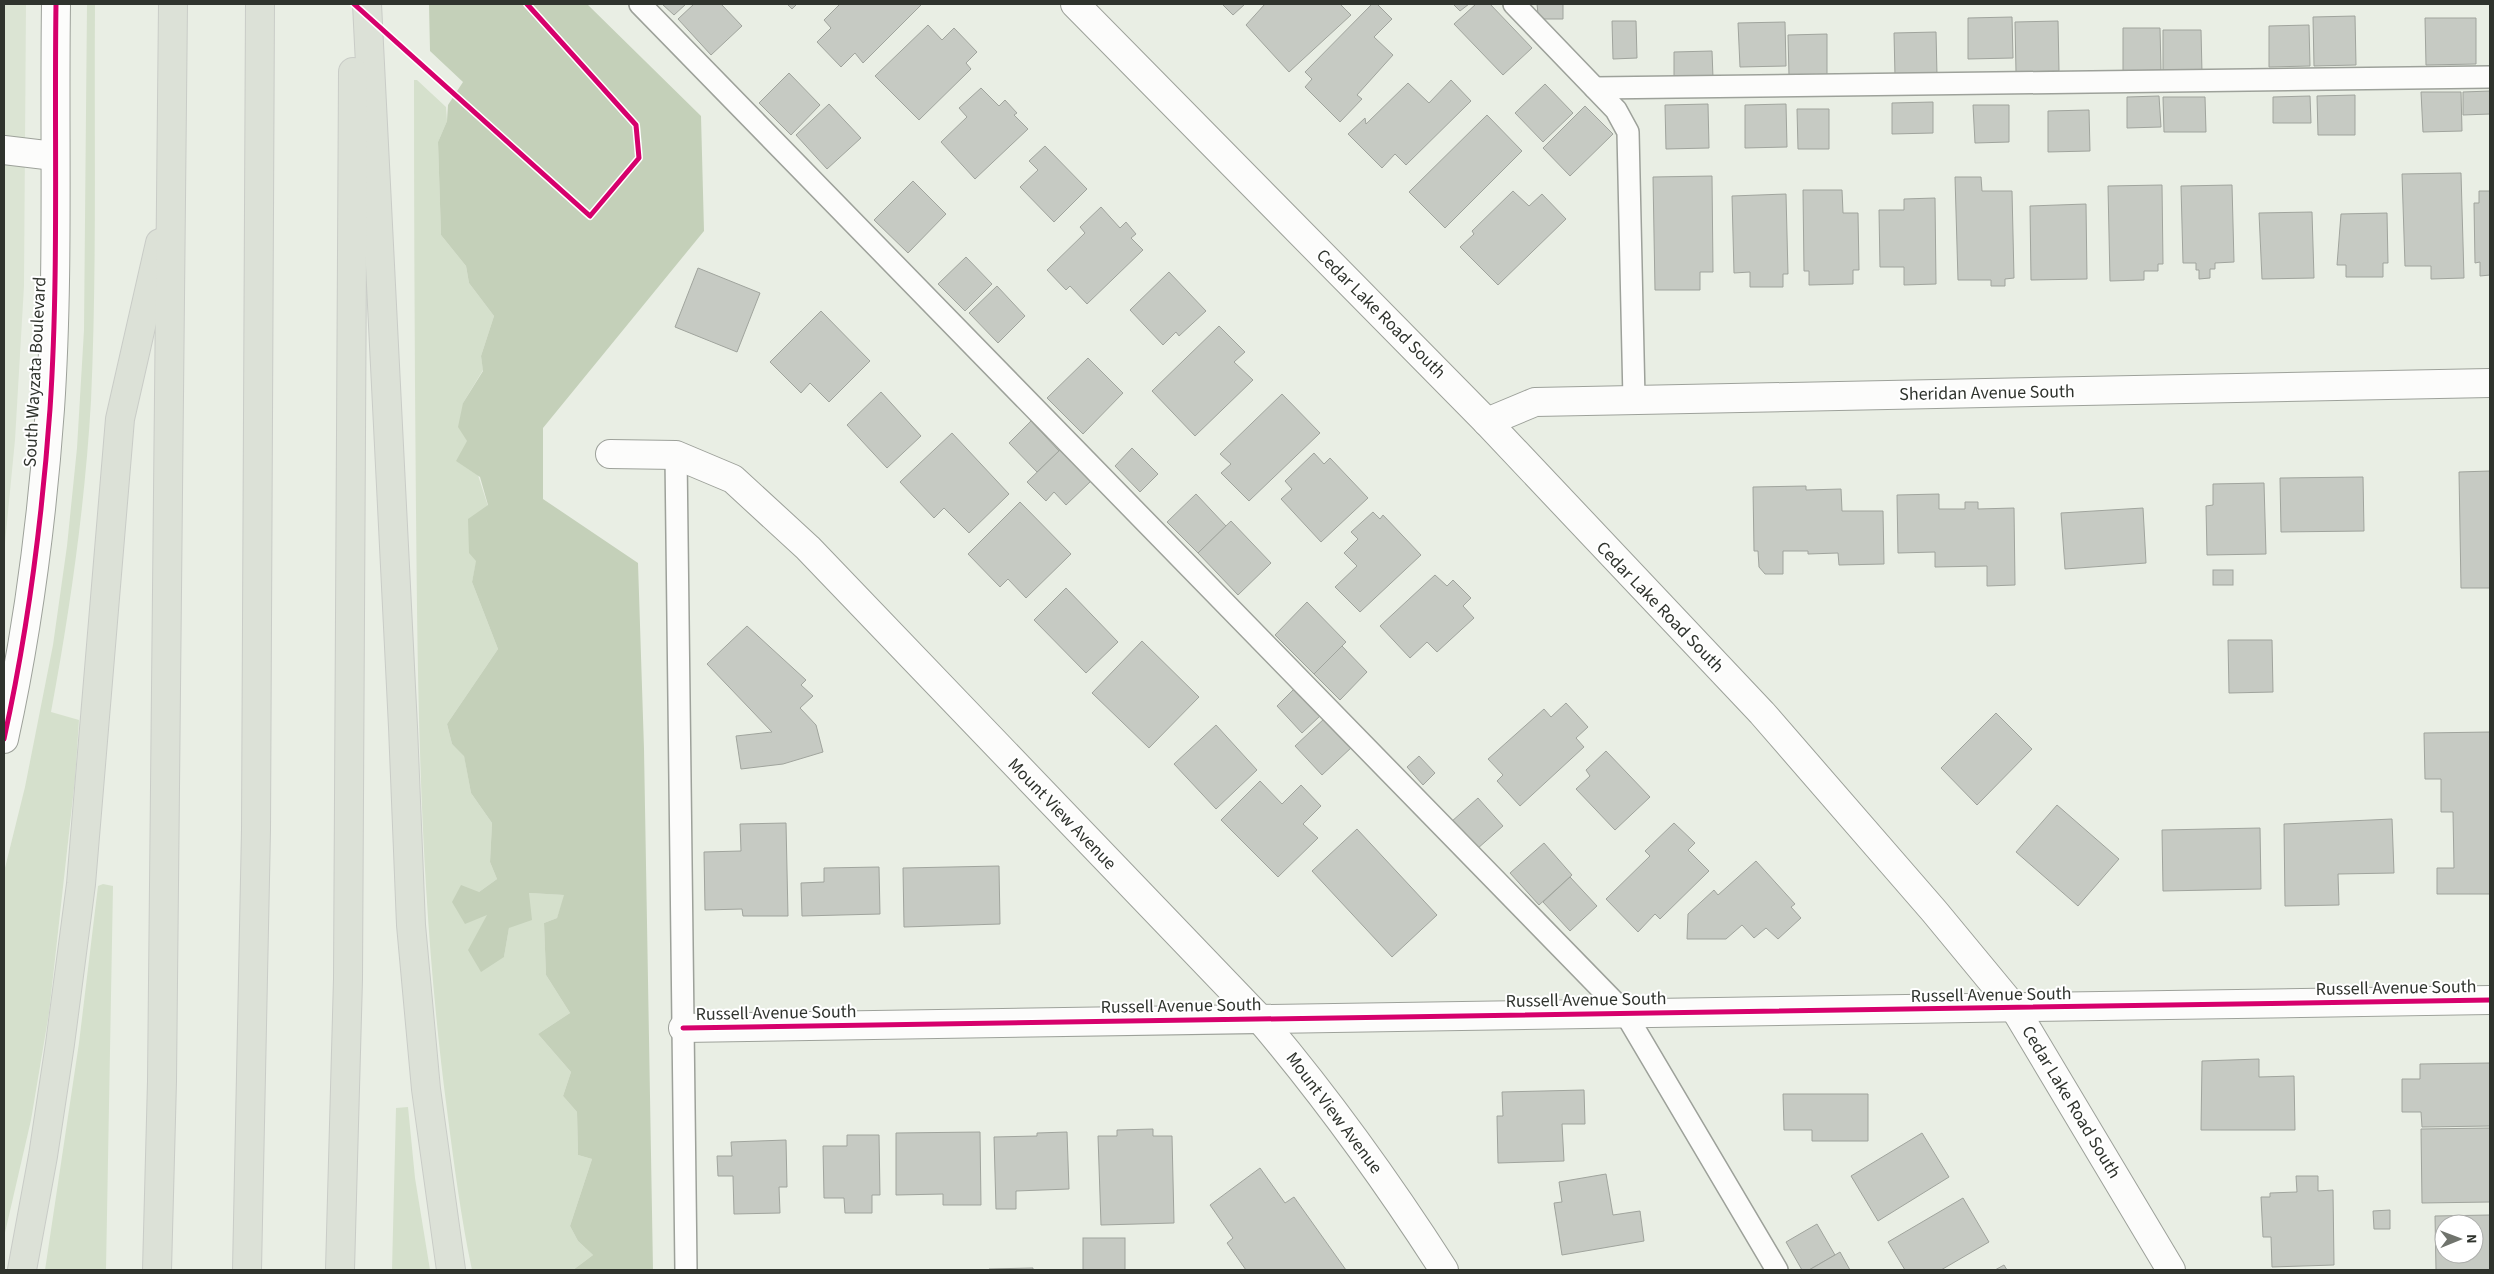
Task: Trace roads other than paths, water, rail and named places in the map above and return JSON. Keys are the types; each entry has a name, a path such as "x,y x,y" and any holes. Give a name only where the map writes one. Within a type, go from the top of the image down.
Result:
{"highway":[{"path":"157,1270 162,1080 173,4"},
{"path":"247,1270 256,830 260,4"},
{"path":"340,1270 348,979 354,4"},
{"path":"367,4 411,926 426,1090 451,1270"},
{"path":"22,1270 43,1156 59,1053 80,884 120,419 172,193"}],"street":[{"name":"South Wayzata Boulevard","path":"4,739 7,708 26,623 41,510 50,407 54,286 56,4"},
{"name":"Cedar Lake Road South","path":"1075,4 1487,422 1762,714 1934,911 2015,1009 2170,1270"},
{"path":"4,150 54,156"},
{"name":"Sheridan Avenue South","path":"1487,422 1535,402 2490,384"},
{"name":"Mount View Avenue","path":"610,454 676,455 734,479 808,548 1260,1019 1298,1064 1401,1204 1444,1270"},
{"name":"Russell Avenue South","path":"683,1028 1625,1013 2015,1009 2490,1000"}],"lane":[{"path":"640,4 1625,1013 1777,1270"},
{"path":"1514,4 1616,110 1628,132 1634,399"},
{"path":"1596,88 2490,76"},
{"path":"676,455 686,1270"}]}
